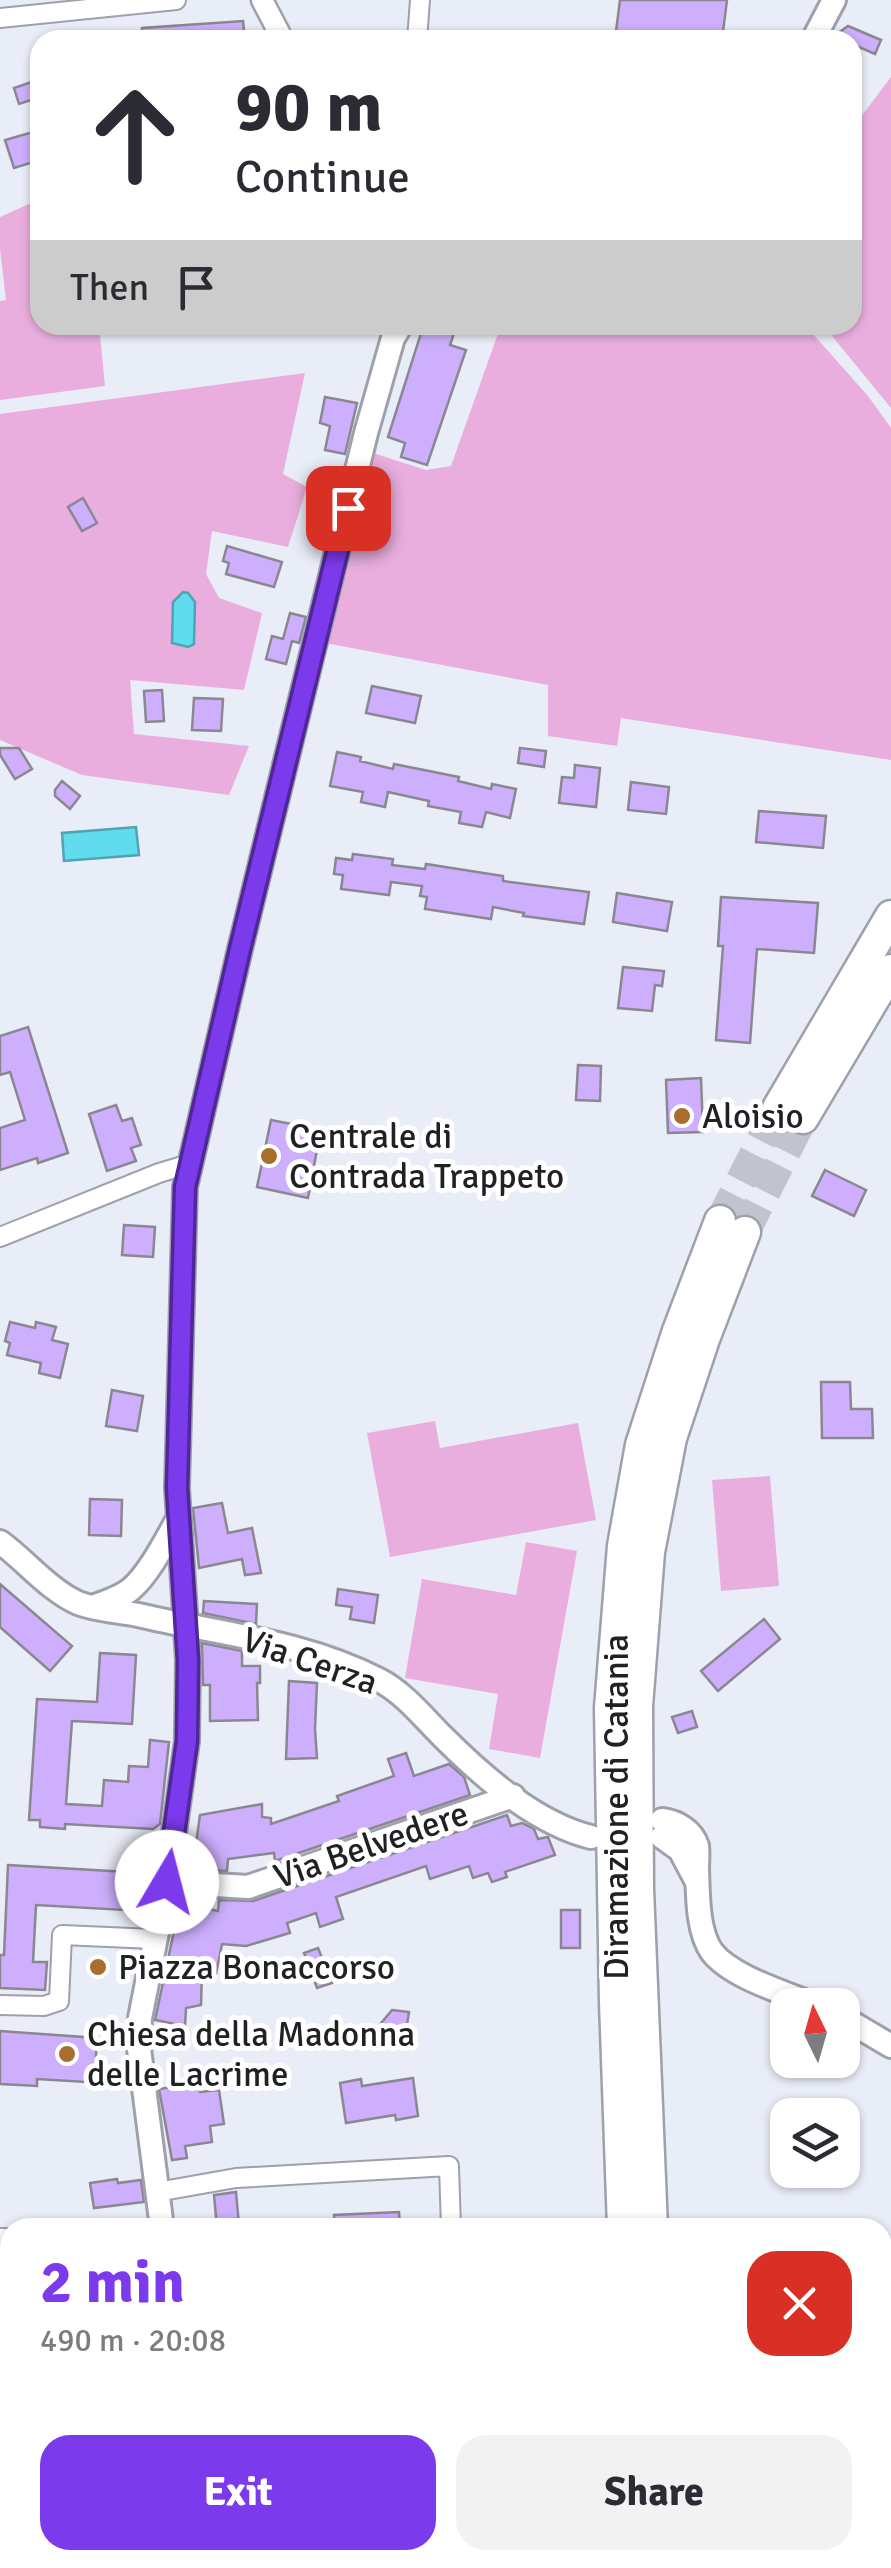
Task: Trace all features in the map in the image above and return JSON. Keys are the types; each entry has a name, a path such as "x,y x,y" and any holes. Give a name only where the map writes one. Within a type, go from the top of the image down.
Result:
{"highway":[{"path":"891,916 791,1113 891,970"},
{"name":"Diramazione di Catania","path":"623,2218 610,1708 623,1546 641,1445 678,1331 732,1227 704,1339 671,1438 650,1552 637,1721 638,1889 652,2218"}],"main road":[{"path":"818,30 834,0"},
{"path":"161,2218 139,2049 140,2018 167,1882 187,1741 186,1627 179,1517 179,1346 185,1187 366,433 396,335"},
{"path":"93,1607 135,1586 179,1517"},
{"name":"Via Cerza","path":"0,1542 80,1604 293,1647 380,1681 401,1695 497,1786 562,1828 592,1829"},
{"path":"135,1586 159,1581 184,1592"},
{"path":"128,1613 184,1592"},
{"name":"Via Belvedere","path":"167,1882 248,1887 513,1796"},
{"path":"662,1828 698,1882 705,1940 714,1955 727,1966 775,1988"},
{"path":"860,2028 891,2046"}],"street":[{"path":"0,18 176,0"},
{"path":"262,0 278,30"},
{"path":"418,30 420,0"},
{"path":"0,1237 189,1164"},
{"path":"0,2005 44,2006 58,2000 62,1935 154,1939"},
{"path":"157,2192 236,2178 449,2166 451,2218"}],"shaded area":[{"path":"891,77 891,408 831,335 862,335 862,115"},
{"path":"30,204 30,335 100,335 105,386 0,400 0,301 6,300 0,217"},
{"path":"497,335 814,335 891,428 891,760 621,718 617,746 548,736 548,685 325,643 370,452 426,470 451,466"},
{"path":"305,373 283,474 307,487 288,547 212,531 206,574 219,598 262,613 244,690 130,680 134,734 249,746 229,795 82,775 0,740 0,414"},
{"path":"435,1421 440,1448 578,1423 596,1520 390,1557 367,1433"},
{"path":"770,1476 779,1586 721,1591 712,1480"},
{"path":"526,1542 577,1551 540,1758 489,1749 498,1694 405,1678 422,1579 516,1595"}],"water":[{"path":"183,592 195,602 194,644 188,647 172,643 173,602"},
{"path":"136,827 139,855 64,861 62,833"}],"building":[{"path":"620,0 727,0 723,30 616,30"},
{"path":"243,21 244,30 142,30"},
{"path":"862,32 881,40 875,54 862,48"},
{"path":"30,82 30,100 19,104 14,88"},
{"path":"30,133 30,163 14,168 5,140"},
{"path":"420,335 454,335 450,345 466,350 427,465 401,457 405,443 388,437"},
{"path":"325,397 357,403 345,454 325,450 330,426 320,423"},
{"path":"83,498 97,523 82,531 68,507"},
{"path":"227,546 282,562 274,587 226,574 229,563 223,561"},
{"path":"290,613 306,617 299,643 292,641 286,664 266,659 272,636 283,639"},
{"path":"372,686 421,696 415,723 366,713"},
{"path":"162,690 164,721 146,722 144,691"},
{"path":"194,698 223,699 221,731 192,730"},
{"path":"0,748 19,748 32,769 15,779 0,755"},
{"path":"520,748 546,751 544,767 518,763"},
{"path":"337,752 393,769 394,764 459,777 458,781 491,789 492,784 516,789 510,818 486,812 482,827 459,823 461,812 388,792 385,807 361,802 363,792 330,786"},
{"path":"575,765 600,768 596,807 559,803 562,777 574,778"},
{"path":"62,781 80,796 70,809 55,796"},
{"path":"631,782 669,787 666,814 628,810"},
{"path":"759,811 826,816 823,848 756,842"},
{"path":"353,854 393,859 392,865 425,869 426,864 503,876 503,881 589,892 584,924 523,916 524,913 493,907 491,919 425,909 427,897 420,896 422,886 391,882 389,895 341,889 343,875 334,874 336,858 352,860"},
{"path":"617,893 672,902 667,931 613,922"},
{"path":"721,897 818,903 814,953 757,949 750,1043 716,1040 723,946 718,946"},
{"path":"623,967 664,971 662,986 655,985 652,1011 618,1008"},
{"path":"28,1027 68,1153 0,1170 0,1128 25,1120 10,1072 0,1075 0,1036"},
{"path":"578,1065 601,1066 600,1101 576,1100"},
{"path":"701,1078 703,1132 668,1133 666,1080"},
{"path":"116,1105 122,1121 132,1118 141,1145 131,1148 136,1161 107,1171 89,1114"},
{"path":"271,1120 307,1127 303,1147 317,1150 308,1198 257,1187"},
{"path":"825,1170 866,1190 854,1216 812,1196"},
{"path":"124,1225 155,1227 153,1257 122,1255"},
{"path":"10,1322 35,1328 36,1322 56,1327 52,1340 68,1344 60,1378 39,1373 41,1363 7,1355 10,1343 5,1341"},
{"path":"821,1382 850,1382 851,1409 872,1409 873,1438 822,1438"},
{"path":"112,1390 143,1396 137,1431 106,1426"},
{"path":"90,1499 122,1500 121,1536 89,1535"},
{"path":"222,1503 228,1533 252,1528 261,1573 245,1575 242,1559 199,1568 193,1508"},
{"path":"0,1584 72,1646 50,1671 0,1627"},
{"path":"338,1589 378,1595 374,1623 350,1619 352,1607 336,1605"},
{"path":"204,1601 257,1604 256,1624 203,1613"},
{"path":"764,1619 780,1639 718,1691 701,1671"},
{"path":"202,1643 242,1651 242,1666 260,1666 258,1720 210,1721 210,1685 203,1685"},
{"path":"100,1653 136,1655 132,1724 72,1721 66,1804 102,1806 104,1780 128,1782 129,1766 148,1767 150,1740 169,1742 160,1824 153,1829 65,1824 65,1829 40,1827 40,1820 29,1820 37,1699 97,1702"},
{"path":"289,1681 317,1683 317,1758 286,1759"},
{"path":"692,1711 697,1727 678,1733 672,1717"},
{"path":"406,1753 414,1776 449,1764 464,1777 470,1795 275,1861 274,1853 228,1859 227,1871 193,1865 200,1815 262,1804 262,1817 271,1818 271,1824 339,1801 337,1796 394,1776 388,1759"},
{"path":"507,1815 511,1826 522,1823 534,1829 538,1839 548,1837 555,1855 505,1872 507,1877 492,1882 488,1873 473,1878 469,1866 430,1879 426,1866 336,1897 343,1919 320,1927 316,1913 287,1923 290,1933 246,1946 222,1944 216,1974 202,1971 201,2005 186,2008 185,2026 155,2020 180,1903 218,1911 219,1900 253,1901"},
{"path":"8,1865 127,1872 125,1910 36,1905 33,1962 47,1962 45,1990 0,1988"},
{"path":"561,1910 580,1910 580,1948 561,1948"},
{"path":"318,1948 332,1983 317,1988 304,1953"},
{"path":"392,2010 409,2012 405,2037 372,2034"},
{"path":"0,2031 97,2038 95,2071 87,2071 86,2082 37,2079 37,2086 0,2084"},
{"path":"413,2078 418,2116 396,2120 395,2115 346,2123 340,2083 361,2079 362,2086"},
{"path":"199,2083 200,2092 219,2090 224,2124 210,2126 212,2142 185,2146 187,2158 172,2160 159,2089"},
{"path":"117,2179 118,2183 141,2180 144,2202 94,2208 90,2183"},
{"path":"236,2192 238,2218 216,2218 214,2195"},
{"path":"399,2212 399,2218 334,2218 334,2215"}],"tunnel":[{"path":"720,1221 778,1108"},
{"path":"745,1232 803,1118"}],"place":[{"name":"Aloisio","path":"682,1116"},
{"name":"Centrale di Contrada Trappeto","path":"269,1156"},
{"name":"Piazza Bonaccorso","path":"98,1967"},
{"name":"Chiesa della Madonna delle Lacrime","path":"67,2054"}],"route":[{"path":"167,1882 187,1741 188,1660 177,1488 185,1187 348,508"}]}
